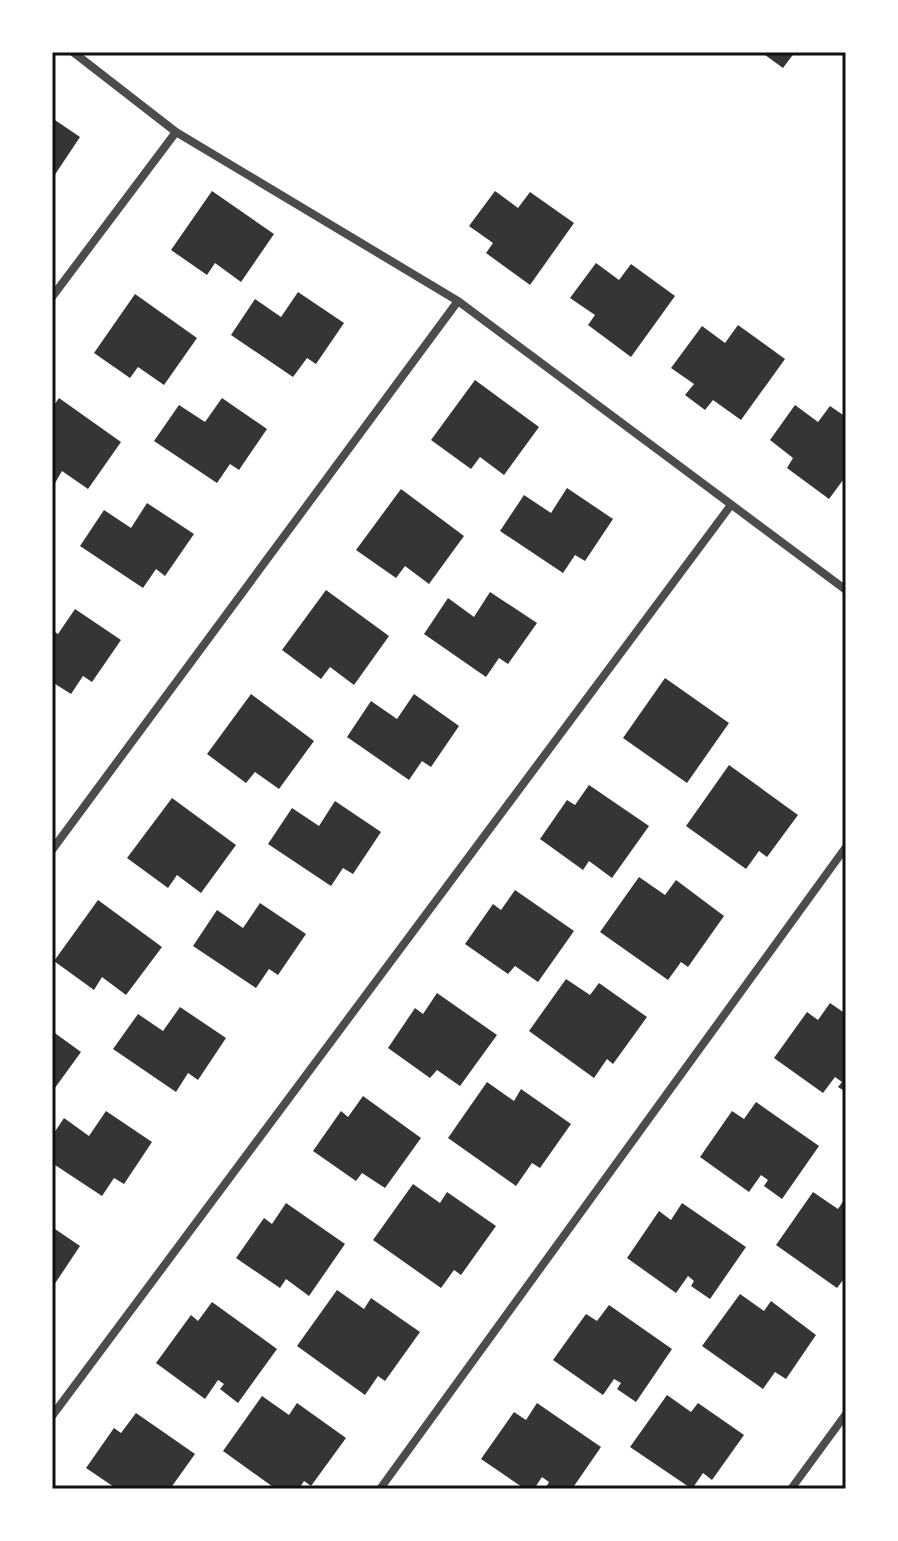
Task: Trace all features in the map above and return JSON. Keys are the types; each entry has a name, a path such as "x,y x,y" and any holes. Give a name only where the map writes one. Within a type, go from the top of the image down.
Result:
{"street":[{"path":"73,52 176,132 458,301 846,590"},
{"path":"52,297 176,132"},
{"path":"52,850 458,301"},
{"path":"52,1416 731,505"},
{"path":"380,1489 846,847"},
{"path":"791,1489 846,1414"}],"building":[{"path":"761,52 795,52 783,68"},
{"path":"52,118 80,137 52,179"},
{"path":"212,191 274,234 241,282 215,263 207,275 171,250"},
{"path":"495,191 518,208 530,192 574,223 530,285 486,253 493,243 469,226"},
{"path":"596,263 619,280 631,264 675,296 631,357 588,325 595,315 570,298"},
{"path":"298,292 344,323 316,364 307,358 293,377 231,335 255,299 281,317"},
{"path":"135,294 197,338 164,385 138,367 130,378 94,353"},
{"path":"738,325 785,359 741,420 713,400 705,410 685,395 694,384 671,368 702,326 725,343"},
{"path":"475,380 539,427 504,475 480,457 471,469 431,440"},
{"path":"59,398 121,442 88,489 62,471 55,483 52,481 52,408"},
{"path":"222,398 267,429 239,470 230,464 217,483 154,441 179,405 205,422"},
{"path":"795,405 818,422 830,406 846,417 846,476 829,499 787,468 793,458 770,440"},
{"path":"567,488 613,519 585,561 575,555 563,573 500,531 524,495 551,513"},
{"path":"401,489 464,536 429,584 405,566 396,578 356,550"},
{"path":"147,503 194,534 165,576 156,569 143,588 80,546 104,510 131,528"},
{"path":"326,590 389,636 354,685 330,667 321,679 282,650"},
{"path":"490,592 537,623 508,664 499,658 486,677 424,634 448,598 474,617"},
{"path":"75,609 121,640 92,682 83,676 71,694 52,682 52,630 58,634"},
{"path":"665,678 729,723 687,783 623,738"},
{"path":"251,694 314,741 279,789 255,772 246,783 207,754"},
{"path":"414,694 459,726 431,767 422,761 409,780 347,737 371,701 397,719"},
{"path":"729,765 798,815 767,857 759,851 746,869 686,826"},
{"path":"589,785 649,826 612,878 589,861 583,870 540,839 567,800 575,805"},
{"path":"172,798 236,845 201,893 177,875 168,888 127,858"},
{"path":"335,801 381,832 353,874 343,868 331,886 268,844 292,808 319,826"},
{"path":"639,877 665,895 676,880 724,916 688,967 681,962 668,980 600,932"},
{"path":"515,890 574,931 538,982 515,966 508,974 465,944 493,904 501,910"},
{"path":"98,900 162,947 126,995 102,977 94,990 54,961"},
{"path":"260,903 306,934 278,975 269,969 256,988 193,946 217,910 243,928"},
{"path":"566,979 590,995 599,983 647,1017 613,1064 607,1059 594,1078 529,1031"},
{"path":"437,993 497,1035 460,1086 437,1070 430,1078 388,1048 415,1008 423,1014"},
{"path":"830,1003 846,1014 846,1092 838,1087 842,1082 835,1077 823,1093 774,1058 807,1012 818,1020"},
{"path":"180,1007 226,1038 198,1080 188,1073 176,1092 113,1049 138,1014 163,1031"},
{"path":"52,1031 81,1052 52,1092"},
{"path":"487,1082 514,1101 521,1089 571,1124 540,1168 532,1163 516,1186 448,1138"},
{"path":"363,1096 421,1138 385,1188 362,1173 356,1181 313,1151 341,1111 348,1117"},
{"path":"756,1102 819,1146 782,1199 764,1186 768,1180 761,1175 749,1192 700,1157 732,1111 744,1119"},
{"path":"106,1111 152,1142 124,1184 114,1178 102,1196 52,1163 52,1136 64,1118 89,1136"},
{"path":"413,1184 440,1203 447,1192 496,1226 461,1275 454,1270 441,1288 373,1240"},
{"path":"813,1192 838,1209 846,1201 846,1276 837,1288 776,1245"},
{"path":"286,1203 345,1244 309,1296 286,1279 280,1288 236,1258 264,1218 272,1224"},
{"path":"682,1203 746,1247 710,1299 691,1286 694,1281 688,1276 676,1293 627,1258 659,1211 671,1220"},
{"path":"52,1227 80,1246 52,1288"},
{"path":"337,1290 364,1309 371,1298 420,1332 385,1381 378,1376 365,1395 297,1346"},
{"path":"740,1294 764,1311 771,1301 816,1335 786,1379 775,1372 763,1389 702,1346"},
{"path":"212,1302 277,1349 238,1403 220,1389 224,1384 218,1380 205,1399 156,1363 191,1315 198,1321"},
{"path":"609,1305 672,1349 636,1402 617,1389 621,1383 614,1379 603,1395 553,1360 586,1314 597,1321"},
{"path":"667,1395 691,1412 698,1403 744,1435 712,1480 703,1473 692,1489 630,1447"},
{"path":"262,1396 289,1415 297,1403 346,1438 311,1486 304,1481 299,1489 276,1489 223,1451"},
{"path":"537,1403 601,1447 572,1489 549,1489 546,1487 549,1482 542,1477 534,1489 525,1489 481,1459 514,1412 526,1420"},
{"path":"136,1413 195,1454 170,1489 117,1489 86,1468 114,1428 121,1433"}]}
